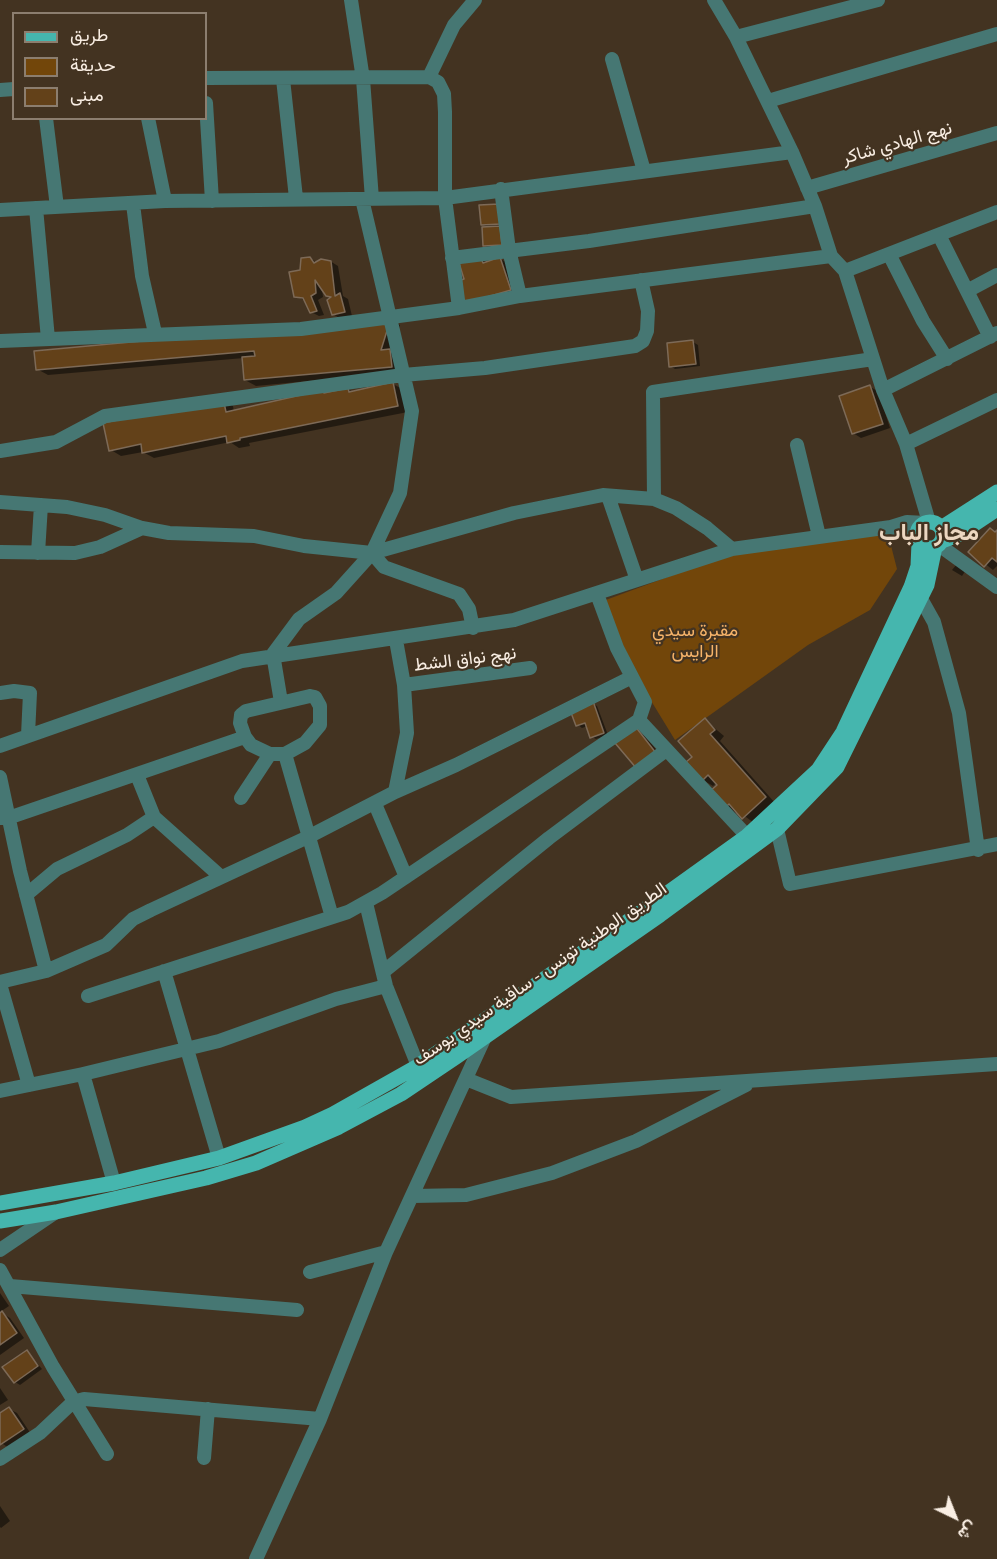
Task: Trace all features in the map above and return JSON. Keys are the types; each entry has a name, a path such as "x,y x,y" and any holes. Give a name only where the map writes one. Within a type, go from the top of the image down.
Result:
{"main road":[{"path":"931,536 997,492"},
{"path":"931,536 958,535 997,509"},
{"name":"الطريق الوطنية تونس - ساقية سيدي يوسف","path":"0,1221 56,1212 207,1178 284,1152 362,1117 484,1039 777,829 843,757 930,575 931,536"},
{"name":"الطريق الوطنية تونس - ساقية سيدي يوسف","path":"0,1203 114,1183 219,1158 324,1118 418,1066 747,836 811,777 832,750 911,587 931,536"}],"street":[{"path":"281,702 273,654 299,619 336,592 372,553 400,493 412,411 367,199 363,79 351,0"},
{"path":"429,77 454,25 475,0"},
{"path":"714,0 736,37 792,152 815,206 831,255 845,271 883,390 906,444 931,536"},
{"path":"736,37 878,0"},
{"path":"768,101 997,34"},
{"path":"612,59 644,171"},
{"path":"207,78 429,77 438,82 444,94 445,198 459,308"},
{"path":"283,79 296,198"},
{"path":"207,119 212,201"},
{"path":"46,120 57,207"},
{"path":"148,120 165,201"},
{"name":"نهج الهادي شاكر","path":"807,188 997,134"},
{"path":"0,210 165,201 445,198 792,152"},
{"path":"501,189 509,250 520,296"},
{"path":"133,204 142,276 155,333"},
{"path":"452,258 815,206"},
{"path":"36,208 48,339"},
{"path":"845,271 997,212"},
{"path":"883,390 993,335 967,291 939,235"},
{"path":"889,254 923,321 947,359"},
{"path":"0,341 155,333 301,329 459,308 520,296 831,255"},
{"path":"967,291 997,275"},
{"path":"0,451 56,442 105,417 403,375 484,368 635,346 643,341 647,332 648,310 641,280"},
{"path":"654,500 653,392 873,358"},
{"path":"906,444 997,400"},
{"path":"797,445 819,536"},
{"path":"608,496 637,580"},
{"path":"0,502 67,507 105,515 142,528 169,533 254,536 304,546 372,553 514,513 585,497 608,496 654,500 676,508 707,528 732,549"},
{"path":"38,553 41,505"},
{"path":"0,746 242,661 273,654 396,640 514,620 732,549 891,527 907,522 931,536 997,587"},
{"path":"0,552 75,553 100,547 142,528"},
{"path":"372,553 384,567 459,594 469,609 473,628"},
{"path":"88,996 332,917 366,903 639,720 645,702 617,648 597,594"},
{"path":"921,597 934,622 959,713 978,850"},
{"path":"395,792 407,733 404,684 396,640"},
{"name":"نهج نواق الشط","path":"404,684 530,668"},
{"path":"29,1085 0,983 46,971 106,945 133,919 220,876 308,837 395,792 456,765 632,677"},
{"path":"0,693 14,691 30,693 28,735"},
{"path":"315,697 321,715 315,733 305,743 285,753 270,754 252,745 245,737 240,723 241,715 254,708 281,702 315,697"},
{"path":"639,720 665,751 747,836"},
{"path":"5,818 245,737"},
{"path":"0,1092 219,1041 385,979 549,838 665,751"},
{"path":"285,753 332,917"},
{"path":"241,798 270,754"},
{"path":"137,775 154,818 220,876"},
{"path":"0,777 5,818 46,971"},
{"path":"375,804 406,877"},
{"path":"26,895 57,869 127,835 154,818"},
{"path":"777,829 790,884 978,850 997,844"},
{"path":"366,903 385,979 418,1066"},
{"path":"164,971 185,1049 219,1158"},
{"path":"256,1559 320,1419 386,1252 484,1039"},
{"path":"466,1079 511,1097 997,1064"},
{"path":"83,1074 114,1183"},
{"path":"413,1197 466,1195 552,1173 636,1141 753,1082"},
{"path":"0,1250 56,1212"},
{"path":"310,1272 386,1252"},
{"path":"0,1270 72,1402 107,1454"},
{"path":"10,1286 297,1310"},
{"path":"0,1459 39,1433 72,1402 102,1399 320,1419"},
{"path":"204,1458 208,1409"}],"green space":[{"name":"مقبرة سيدي الرايس","path":"887,530 897,569 870,610 808,645 675,740 620,650 603,601 735,552"}],"building":[{"path":"499,204 501,224 481,225 479,205"},
{"path":"500,226 502,245 483,246 482,227"},
{"path":"480,256 483,263 500,257 511,290 463,304 455,282 464,279 459,263"},
{"path":"310,257 314,263 321,259 331,261 335,296 340,293 345,312 332,315 327,300 331,297 326,296 315,280 316,293 311,296 317,311 310,313 303,298 294,297 289,272 300,270 301,258"},
{"path":"391,318 381,350 390,349 392,367 244,380 242,357 255,356 254,351 36,370 34,351"},
{"path":"693,340 696,364 669,367 667,343"},
{"path":"393,382 398,406 240,438 240,440 227,443 226,436 142,453 141,444 109,451 103,423 223,398 226,412 323,390 324,393 348,388 349,392"},
{"path":"870,385 883,424 852,434 839,396"},
{"path":"990,528 995,532 997,530 997,562 992,558 984,567 968,552"},
{"path":"593,701 604,733 590,738 585,723 576,726 570,710"},
{"path":"705,718 715,730 710,734 766,797 742,819 729,804 724,809 709,792 717,785 708,775 702,781 686,762 692,757 678,741"},
{"path":"635,726 656,753 637,769 615,743"},
{"path":"2,1311 17,1333 0,1345 0,1313"},
{"path":"27,1350 38,1366 14,1383 2,1367"},
{"path":"9,1407 24,1429 0,1445 0,1413"}],"district":[{"name":"مجاز الباب","path":"929,533"}]}
